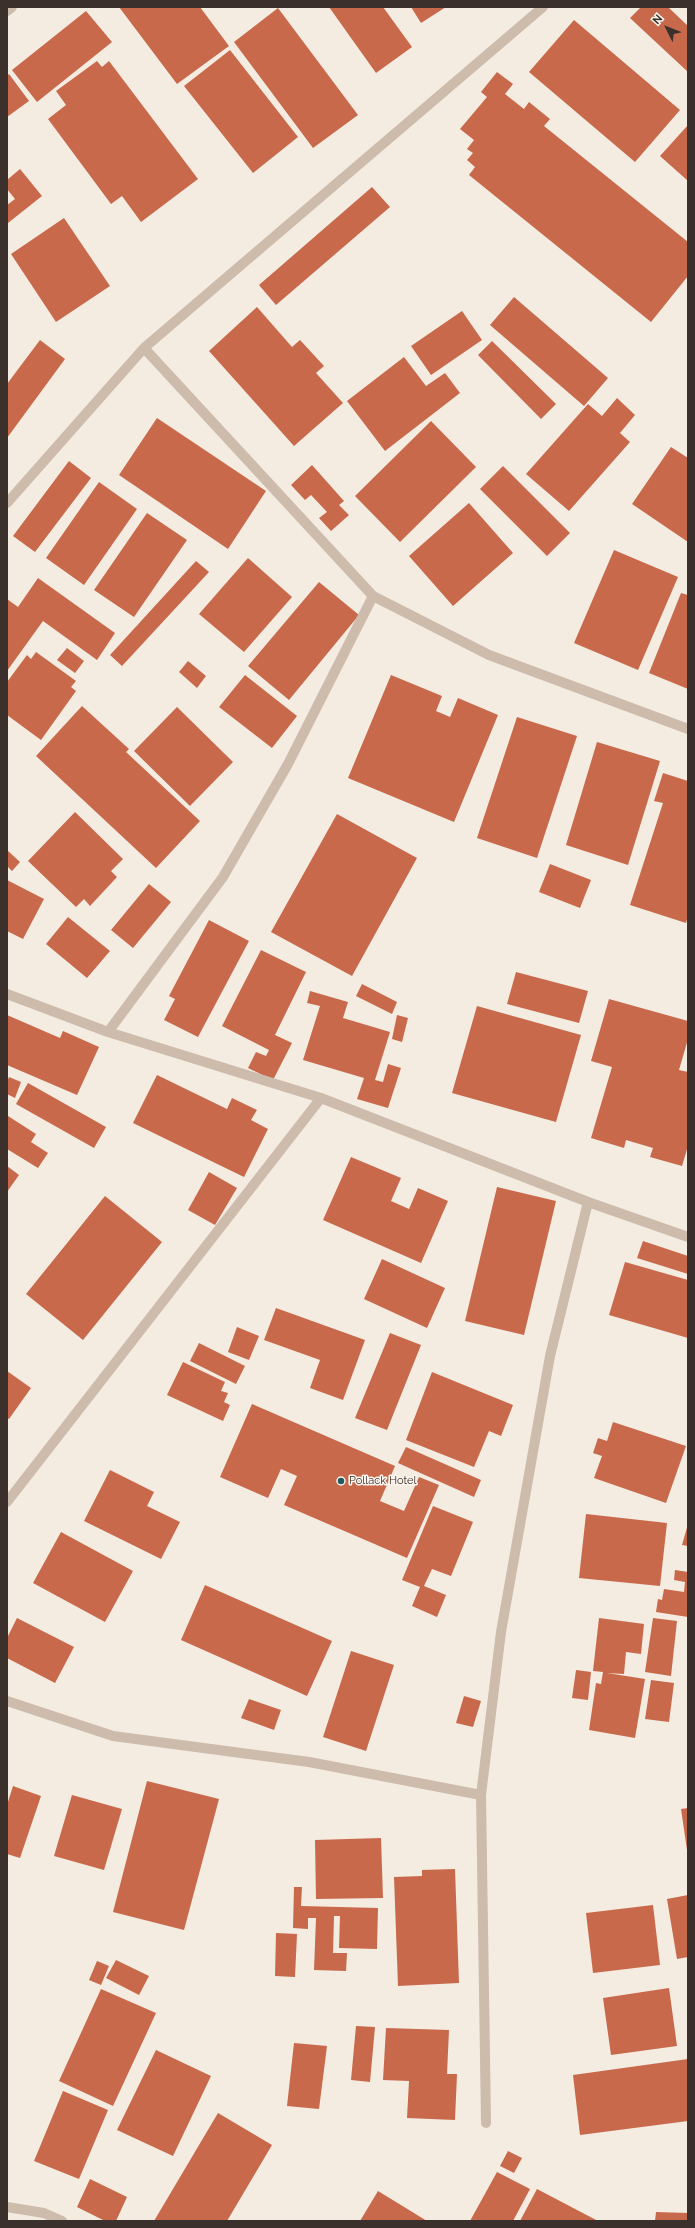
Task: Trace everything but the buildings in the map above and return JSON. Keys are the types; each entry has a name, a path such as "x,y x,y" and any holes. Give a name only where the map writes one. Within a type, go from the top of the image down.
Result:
{"street":[{"path":"7,11 12,7"},
{"path":"7,503 144,348 543,7"},
{"path":"144,348 374,596 490,655 688,729"},
{"path":"108,1032 222,877 288,764 374,596"},
{"path":"7,994 108,1032 321,1098 588,1202 688,1237"},
{"path":"7,1502 321,1098"},
{"path":"486,2123 481,1795 501,1632 550,1356 588,1202"},
{"path":"7,1701 113,1736 309,1762 481,1795"},
{"path":"7,2208 44,2213 62,2221"}],"place":[{"name":"Pollack Hotel","path":"341,1481"}]}
